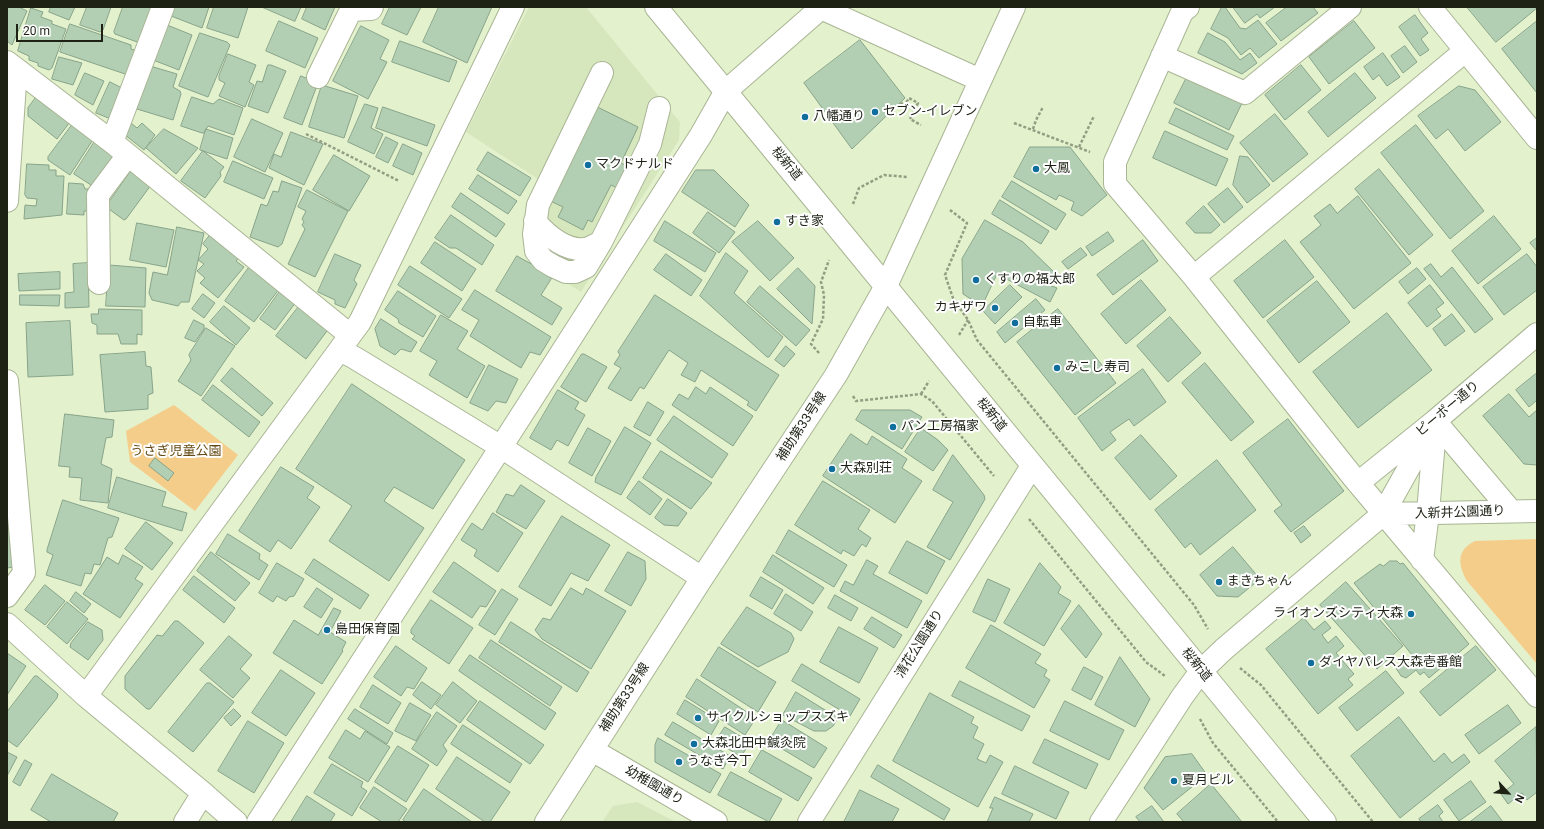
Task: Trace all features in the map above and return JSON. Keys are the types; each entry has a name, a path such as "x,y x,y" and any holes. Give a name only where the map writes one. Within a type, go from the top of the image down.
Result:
{"street":[{"path":"99,283 98,195 120,148 163,7"},
{"path":"318,77 352,10 371,9 372,7"},
{"path":"86,696 360,322 513,7"},
{"name":"桜新道","path":"656,7 1325,822"},
{"name":"補助第33号線","path":"546,822 702,578 836,375 886,286 1014,7"},
{"path":"1162,56 1245,93 1350,7"},
{"path":"1430,7 1537,138"},
{"path":"258,822 701,135 726,91 821,8 980,80"},
{"path":"1180,9 1162,56 1115,162 1115,184 1194,277 1383,514 1537,696"},
{"path":"1194,277 1465,51"},
{"path":"11,66 120,148 345,342 355,358 501,447 702,578"},
{"path":"7,201 11,66"},
{"path":"602,73 538,205 534,234 536,251 543,260 566,272 575,272 586,267 650,144 659,108"},
{"name":"ピーポー通り","path":"1358,483 1537,334"},
{"path":"7,381 24,573 7,596"},
{"path":"1435,420 1511,511"},
{"path":"1422,560 1428,514 1435,420"},
{"path":"1101,822 1182,697 1201,671 1224,649 1383,514 1435,420"},
{"name":"清花公園通り","path":"808,822 1032,466"},
{"name":"入新井公園通り","path":"1383,514 1537,511"},
{"path":"7,624 86,696 236,822"},
{"name":"幼稚園通り","path":"592,750 716,822"},
{"path":"185,822 203,793"}],"path":[{"path":"904,101 900,104 904,106 909,98 918,103 910,120 921,125"},
{"path":"1033,129 1043,107"},
{"path":"1079,147 1094,116"},
{"path":"1014,123 1033,129 1115,162"},
{"path":"306,134 423,193"},
{"path":"859,188 884,175 908,177"},
{"path":"953,213 967,223 945,275 953,298 968,320 977,340 1194,605 1204,625"},
{"path":"811,344 823,319 824,295 821,282"},
{"path":"959,334 968,320"},
{"path":"856,401 921,394 932,401 997,480"},
{"path":"1034,525 1146,662 1167,678"},
{"path":"1238,667 1261,685 1373,822"},
{"path":"1204,723 1213,743 1278,822"}],"shaded area":[{"path":"529,7 586,7 680,122 679,140 581,292 534,263 531,204 538,179 466,132"},
{"path":"637,802 676,822 602,822 613,806"}],"green space":[{"name":"うさぎ児童公園","path":"174,405 238,455 195,511 130,462 126,431"},
{"path":"1537,539 1537,664 1467,581 1462,569 1460,558 1464,549 1475,541"}],"building":[{"path":"7,7 19,7 27,11 12,45 7,41"},
{"path":"51,7 75,7 69,20 49,12"},
{"path":"87,7 111,7 103,30 100,32 80,25"},
{"path":"123,7 157,7 140,43 115,34 114,32"},
{"path":"174,7 209,7 202,28 171,16"},
{"path":"214,7 248,7 238,38 207,28"},
{"path":"262,7 301,7 295,21"},
{"path":"307,7 335,7 325,30 302,19"},
{"path":"390,7 421,7 407,35 382,24"},
{"path":"439,7 492,7 467,63 423,42"},
{"path":"1222,7 1225,7 1240,28 1246,29 1258,20 1277,44 1259,58 1250,48 1241,55 1228,38 1211,29"},
{"path":"1233,7 1275,7 1260,18 1257,14 1245,23"},
{"path":"1287,7 1313,7 1318,13 1281,41 1266,23"},
{"path":"1467,7 1537,7 1537,8 1496,42"},
{"path":"31,8 43,12 41,17 52,21 52,24 66,29 52,68 49,70 38,66 38,63 29,60 29,56 18,51"},
{"path":"1415,15 1428,33 1421,39 1429,50 1420,56 1399,27"},
{"path":"279,21 318,38 305,68 266,51"},
{"path":"1354,21 1375,48 1329,84 1309,57"},
{"path":"1537,21 1537,93 1502,49"},
{"path":"70,24 131,45 131,49 140,52 131,76 60,52"},
{"path":"167,25 192,35 179,70 153,60"},
{"path":"361,26 389,40 380,59 387,62 368,99 333,81"},
{"path":"200,33 227,42 230,45 208,97 179,86"},
{"path":"1208,33 1225,42 1240,60 1250,53 1257,63 1242,74 1198,53"},
{"path":"860,40 905,98 852,149 804,83"},
{"path":"400,41 457,61 449,82 392,62"},
{"path":"1405,46 1417,62 1403,73 1391,56"},
{"path":"1383,53 1400,77 1387,86 1379,75 1373,80 1364,67"},
{"path":"228,54 256,65 249,82 254,85 245,107 219,96 225,83 219,80 219,76"},
{"path":"59,57 82,63 73,85 52,79"},
{"path":"268,65 286,71 268,113 248,106 257,81 262,82"},
{"path":"1301,65 1321,90 1285,120 1265,95"},
{"path":"150,66 177,74 173,87 180,91 181,94 173,120 137,109"},
{"path":"85,73 104,81 93,105 75,95"},
{"path":"1355,73 1376,98 1328,137 1308,112"},
{"path":"301,76 318,83 302,125 284,118"},
{"path":"1187,77 1242,103 1229,130 1174,103"},
{"path":"110,82 124,89 111,119 96,113"},
{"path":"322,85 358,96 344,138 309,127"},
{"path":"1459,86 1475,90 1501,122 1465,151 1448,129 1436,139 1418,116"},
{"path":"37,96 70,122 57,139 28,116 28,108"},
{"path":"192,97 213,104 219,99 243,108 234,135 208,126 204,133 202,133 181,126"},
{"name":"マクドナルド","path":"583,100 638,127 621,163 631,168 619,189 611,185 592,222 588,220 583,230 558,217 563,207 536,194"},
{"path":"365,104 378,108 371,128 383,134 374,154 348,142"},
{"path":"383,107 435,125 427,146 376,128"},
{"path":"1176,108 1234,136 1227,150 1169,123"},
{"path":"1275,114 1308,154 1273,182 1240,143"},
{"path":"252,119 283,133 265,172 234,157"},
{"path":"131,123 137,128 142,123 155,135 144,150 125,135"},
{"path":"72,125 75,125 94,138 70,175 48,160 48,157"},
{"path":"1416,125 1484,211 1450,239 1381,153"},
{"path":"164,129 198,148 176,174 146,148"},
{"path":"206,129 233,138 227,159 200,150"},
{"path":"1165,131 1228,159 1216,186 1153,158"},
{"path":"291,132 323,144 304,185 269,168 274,154 281,157"},
{"path":"386,137 398,143 388,163 376,157"},
{"path":"95,141 112,152 116,163 94,187 74,174"},
{"path":"403,144 422,153 413,175 393,166"},
{"path":"1030,147 1070,147 1107,195 1082,216 1071,210 1074,202 1059,195 1056,200 1014,177"},
{"path":"203,151 224,167 220,172 221,176 205,198 181,181"},
{"path":"488,152 531,178 520,196 477,170"},
{"path":"334,155 370,176 349,211 313,190"},
{"path":"1240,156 1248,157 1270,185 1247,203 1233,185"},
{"path":"233,161 273,178 264,199 224,182"},
{"path":"27,164 49,165 49,170 56,170 56,176 64,176 62,215 24,219 25,205 36,206 37,199 27,198 25,195"},
{"path":"1379,169 1433,235 1409,255 1355,189"},
{"path":"696,170 714,170 749,205 735,227 682,192"},
{"path":"131,171 151,185 124,220 106,207"},
{"path":"478,175 517,201 508,214 469,189"},
{"path":"282,181 302,188 282,244 278,247 250,237 261,204 267,206 273,191 278,192"},
{"path":"1012,181 1066,214 1056,230 1002,197"},
{"path":"69,183 83,184 85,189 92,189 92,211 84,211 84,215 67,214"},
{"path":"1228,188 1243,207 1224,223 1208,204"},
{"path":"307,190 348,211 315,277 288,264 305,229 302,225 304,222 302,219 306,211 298,207"},
{"path":"461,193 505,224 496,237 452,207"},
{"path":"1358,196 1411,263 1354,309 1300,242 1321,225 1314,216 1330,204 1337,213"},
{"path":"1000,200 1049,231 1041,244 992,214"},
{"path":"1204,206 1220,225 1211,233 1195,233 1186,223"},
{"path":"708,212 735,232 719,253 693,233"},
{"path":"451,215 494,245 482,265 456,248 450,248 435,238"},
{"path":"1494,216 1521,249 1478,284 1452,251"},
{"path":"985,220 1023,242 1055,273 1049,285 1057,288 1050,302 997,274 982,306 963,294 962,259"},
{"path":"665,221 716,253 705,272 654,241"},
{"path":"758,221 794,258 770,281 732,242"},
{"path":"137,223 174,230 166,267 130,260"},
{"path":"177,227 204,233 189,302 181,302 178,306 152,300 149,293 153,272 167,275"},
{"path":"1108,232 1114,241 1092,256 1086,247"},
{"path":"211,234 240,257 236,261 244,267 218,298 200,283 205,278 197,271 204,264 198,260 208,249 203,244"},
{"path":"1537,238 1537,251 1530,243"},
{"path":"1143,240 1158,261 1113,295 1097,275"},
{"path":"1285,240 1314,277 1263,318 1234,281"},
{"path":"435,242 476,269 462,291 421,263"},
{"path":"1081,248 1087,255 1068,269 1062,262"},
{"path":"726,253 748,271 734,293 783,337 769,357 767,357 700,296"},
{"path":"335,254 361,265 354,280 357,284 345,308 335,304 335,300 318,292"},
{"path":"666,254 702,280 691,296 654,270"},
{"path":"1527,254 1537,267 1537,290 1504,315 1483,287"},
{"path":"517,256 553,276 541,295 562,308 552,325 496,291"},
{"path":"88,263 89,307 65,308 65,293 74,292 73,264"},
{"path":"1431,264 1441,277 1452,267 1493,319 1475,333 1424,269"},
{"path":"109,265 146,268 145,307 106,306"},
{"path":"250,266 280,288 254,322 225,301"},
{"path":"410,266 462,299 449,318 398,285"},
{"path":"798,268 815,286 812,324 777,289"},
{"path":"1417,268 1426,279 1408,294 1399,282"},
{"path":"60,272 60,289 19,291 18,274"},
{"path":"1141,280 1166,310 1126,344 1101,314"},
{"path":"1317,281 1350,322 1299,363 1267,321"},
{"path":"1010,285 1022,297 995,324 983,311"},
{"path":"1430,285 1444,303 1436,309 1441,316 1427,327 1408,303"},
{"path":"760,286 810,330 796,346 747,302"},
{"path":"281,290 296,302 275,330 260,319"},
{"path":"475,290 551,337 540,355 530,352 521,368 470,336 479,320 462,310"},
{"path":"398,291 436,316 423,337 399,323 398,319 385,310"},
{"path":"203,294 215,303 204,318 192,309"},
{"path":"20,295 60,295 59,306 20,305"},
{"path":"655,295 779,375 756,411 747,405 749,402 701,370 695,382 681,375 688,363 669,350 644,389 640,387 631,401 608,388 621,368 614,364 620,355 618,352"},
{"path":"1036,299 1045,310 1005,343 997,332"},
{"path":"300,305 330,327 306,359 276,336"},
{"path":"224,306 250,328 236,345 210,322"},
{"path":"99,309 142,310 142,335 137,334 137,344 121,344 118,334 97,334 97,325 92,323 91,314 98,314"},
{"path":"1058,309 1116,383 1075,415 1017,342"},
{"path":"1387,313 1432,370 1358,428 1313,372"},
{"path":"1452,314 1465,331 1445,346 1433,329"},
{"path":"441,315 468,331 457,349 485,366 467,398 429,375 437,361 420,351"},
{"path":"1170,317 1201,353 1168,382 1137,346"},
{"path":"381,319 417,342 411,352 401,349 395,355 380,346 375,329"},
{"path":"194,320 204,325 204,329 195,342 185,338"},
{"path":"70,321 73,375 28,377 26,323"},
{"path":"206,328 235,346 201,396 178,381 191,360 189,355"},
{"path":"786,346 795,354 784,367 775,360"},
{"path":"145,352 146,366 151,367 153,393 148,395 148,409 105,412 100,355"},
{"path":"582,354 607,367 586,402 561,387"},
{"path":"1205,363 1254,422 1231,441 1182,383"},
{"path":"489,365 518,379 506,403 496,401 488,411 470,403"},
{"path":"232,368 273,403 262,416 221,381"},
{"path":"1143,369 1166,402 1134,426 1129,419 1110,432 1116,440 1102,451 1078,418"},
{"path":"1537,373 1537,400 1529,407 1516,390"},
{"path":"352,384 465,460 433,509 394,487 384,501 424,528 389,581 329,541 352,506 296,469"},
{"path":"213,385 260,422 249,437 202,400"},
{"path":"696,387 706,394 710,387 753,416 733,446 672,405 679,394 688,399"},
{"path":"558,390 579,402 575,409 585,415 568,446 557,440 551,450 530,438"},
{"path":"1509,394 1529,417 1537,410 1537,465 1524,464 1483,416"},
{"path":"648,402 664,412 650,436 634,427"},
{"path":"862,410 910,410 922,417 902,449 856,420"},
{"path":"65,414 114,420 112,437 106,438 101,464 112,469 108,503 80,500 82,478 69,477 70,467 59,466"},
{"path":"674,416 728,454 712,478 657,440"},
{"path":"1288,419 1344,491 1291,532 1274,511 1282,505 1243,453"},
{"path":"625,427 651,443 621,495 595,482 596,477"},
{"path":"588,428 611,441 592,476 569,463"},
{"path":"921,428 938,440 948,450 933,471 905,452"},
{"path":"851,434 867,445 872,436 907,459 902,468 922,481 895,523 823,476"},
{"path":"1141,435 1177,476 1150,500 1115,458"},
{"path":"661,451 712,483 691,509 643,478"},
{"path":"953,455 984,495 985,499 950,560 927,547 953,502 933,490"},
{"path":"155,458 174,473 168,481 149,466"},
{"path":"1217,460 1256,510 1200,555 1191,543 1185,548 1155,510"},
{"path":"281,467 314,487 307,498 320,507 291,549 278,540 270,552 239,531"},
{"path":"117,477 166,492 162,506 187,513 182,531 108,508"},
{"path":"639,481 662,499 650,515 627,498"},
{"path":"823,481 870,510 858,529 871,538 866,547 862,544 854,556 843,550 841,554 795,525"},
{"path":"521,485 545,501 526,529 496,512 506,494 513,496"},
{"path":"668,499 687,513 678,526 664,525 655,518"},
{"path":"63,500 119,518 112,537 108,538 100,565 94,564 91,574 85,573 81,586 46,575 53,555 47,552 47,550"},
{"path":"493,513 523,533 498,572 474,556 477,550 461,540 472,523 482,530"},
{"path":"7,516 14,567 7,568"},
{"path":"562,516 610,545 588,581 571,573 551,606 519,587"},
{"path":"146,522 173,543 152,570 125,549"},
{"path":"1304,526 1311,535 1301,543 1294,533"},
{"path":"789,530 847,565 834,587 776,553"},
{"path":"228,534 260,554 259,559 268,565 259,580 216,554"},
{"path":"907,541 945,561 927,594 889,573"},
{"path":"1233,547 1260,579 1238,597 1217,596 1200,575"},
{"path":"211,552 250,583 235,601 197,571"},
{"path":"628,552 645,561 646,579 631,606 605,591"},
{"path":"123,555 143,567 135,579 143,584 120,618 83,594 107,557 118,564"},
{"path":"773,555 824,588 813,604 763,572"},
{"path":"314,559 369,595 360,609 305,573"},
{"path":"867,560 878,566 873,574 922,601 907,628 840,591 845,581 853,585"},
{"name":"ライオンズシティ大森","path":"1390,561 1397,561 1400,564 1403,563 1469,644 1429,678 1424,672 1420,675 1416,670 1406,678 1401,676 1396,668 1412,655 1354,583 1380,564 1383,566"},
{"path":"454,562 496,591 486,607 480,606 472,618 433,592"},
{"path":"277,563 304,579 294,596 289,597 286,601 277,596 273,602 259,593"},
{"path":"1040,563 1061,587 1058,593 1071,601 1044,646 1004,623"},
{"path":"194,576 235,608 224,623 183,590"},
{"path":"761,577 783,590 772,609 750,596"},
{"path":"988,579 1010,589 995,622 973,612"},
{"path":"1346,582 1403,646 1377,669 1320,605"},
{"path":"45,585 65,601 45,625 25,610"},
{"path":"317,588 333,599 321,618 304,607"},
{"path":"571,588 583,595 586,588 626,611 591,669 542,639 535,630 543,618 550,620"},
{"path":"502,589 518,599 495,635 479,625"},
{"path":"76,592 91,604 84,613 70,601"},
{"path":"786,594 813,612 801,631 774,614"},
{"path":"835,595 858,608 851,621 828,608"},
{"path":"431,600 473,628 449,664 412,639 415,636 411,633 411,630"},
{"path":"67,602 88,619 67,644 47,627"},
{"path":"1079,605 1102,634 1086,658 1061,629"},
{"path":"747,607 791,633 794,639 788,652 758,667 721,644"},
{"path":"334,608 341,611 330,632 346,642 342,650 343,651 322,684 273,653 294,620 318,635"},
{"path":"872,617 902,635 894,648 864,629"},
{"name":"ダイヤパレス大森壱番館","path":"1304,618 1314,630 1325,621 1331,628 1322,635 1328,643 1336,636 1344,646 1336,653 1354,674 1348,679 1353,685 1318,714 1266,649"},
{"path":"175,621 178,621 204,643 150,709 147,709 125,689 125,676 157,635 162,636"},
{"path":"88,622 102,630 103,640 88,660 70,647 71,643"},
{"path":"511,622 589,672 577,692 499,642"},
{"path":"991,625 1041,654 1035,663 1047,670 1044,676 1050,680 1034,708 966,668"},
{"path":"839,627 878,648 859,683 820,662"},
{"path":"229,636 252,655 240,669 250,678 233,698 200,670"},
{"path":"491,640 562,687 550,706 479,658"},
{"path":"396,646 427,668 414,689 407,687 401,696 374,677"},
{"path":"1476,646 1496,670 1440,716 1420,692"},
{"path":"719,647 776,682 758,712 701,676"},
{"path":"7,653 26,666 7,695"},
{"path":"470,655 556,713 545,730 459,671"},
{"path":"1120,657 1150,699 1135,727 1095,705"},
{"path":"802,664 860,699 850,716 792,681"},
{"path":"1084,667 1103,677 1091,700 1072,690"},
{"path":"281,670 315,693 286,736 252,713"},
{"path":"1386,671 1404,693 1357,731 1339,708"},
{"path":"35,676 37,676 58,694 57,698 17,747 7,740 7,712"},
{"path":"697,679 756,718 745,735 686,697"},
{"path":"960,681 1030,716 1022,731 952,696"},
{"path":"422,682 441,695 431,709 413,695"},
{"path":"453,682 477,701 460,723 436,705"},
{"path":"207,683 210,683 234,702 193,752 168,732"},
{"path":"373,685 401,703 388,724 360,707"},
{"path":"796,692 838,718 833,726 826,731 814,731 783,715"},
{"path":"930,693 974,717 971,723 978,727 973,738 984,744 977,759 986,763 990,755 1003,762 978,807 893,761"},
{"path":"685,700 719,721 711,735 677,714"},
{"path":"480,701 544,745 530,764 467,720"},
{"path":"1065,701 1124,730 1109,760 1050,731"},
{"path":"410,703 431,715 416,741 395,731"},
{"path":"1508,705 1521,723 1479,754 1465,735"},
{"path":"234,709 241,716 231,726 224,718"},
{"path":"355,709 393,733 387,744 348,719"},
{"path":"437,712 457,726 443,745 447,751 437,766 412,749"},
{"path":"1399,717 1434,762 1444,753 1452,763 1464,754 1470,762 1400,818 1351,756"},
{"path":"782,720 827,748 814,768 769,741"},
{"path":"248,721 284,743 254,793 218,771"},
{"path":"673,722 730,756 723,769 665,735"},
{"path":"463,725 522,764 510,783 451,744"},
{"path":"725,727 750,742 741,757 716,741"},
{"path":"1536,727 1537,792 1527,800 1522,793 1508,804 1501,794 1514,784 1495,761"},
{"path":"346,730 360,739 365,731 390,747 368,782 329,758"},
{"path":"658,738 721,774 710,793 655,762 655,745"},
{"path":"1045,739 1098,764 1086,789 1033,763"},
{"path":"398,746 429,765 406,802 375,782"},
{"path":"762,750 812,778 798,801 749,772"},
{"path":"7,752 17,757 7,776"},
{"name":"夏月ビル","path":"1192,754 1207,775 1163,810 1144,788 1165,757"},
{"path":"457,757 510,792 490,822 485,822 436,789"},
{"path":"25,760 32,764 20,786 13,782"},
{"path":"332,764 363,782 361,787 367,791 352,816 314,793"},
{"path":"878,765 950,809 944,820 871,777"},
{"path":"1015,766 1069,792 1056,819 1002,794"},
{"path":"731,772 782,799 769,822 718,795"},
{"path":"52,774 118,813 113,822 51,822 31,810"},
{"path":"1471,781 1486,802 1459,821 1444,800"},
{"path":"1211,784 1242,822 1184,822 1177,814"},
{"path":"374,787 407,809 398,822 382,822 360,808"},
{"path":"424,789 472,822 406,822 403,820"},
{"path":"860,790 899,809 892,822 844,822"},
{"path":"307,796 335,814 330,822 291,822"},
{"path":"995,797 1033,814 1029,822 987,822 993,808 990,808"},
{"path":"1438,805 1443,812 1439,816 1443,822 1421,822 1419,819"},
{"path":"1152,806 1164,822 1140,822 1136,817"},
{"path":"1491,806 1503,822 1470,822"}],"place":[{"name":"セブン-イレブン","path":"875,112"},
{"name":"八幡通り","path":"805,117"},
{"name":"マクドナルド","path":"588,165"},
{"name":"大鳳","path":"1036,169"},
{"name":"すき家","path":"777,222"},
{"name":"くすりの福太郎","path":"976,280"},
{"name":"カキザワ","path":"995,308"},
{"name":"自転車","path":"1015,323"},
{"name":"みこし寿司","path":"1057,368"},
{"name":"パン工房福家","path":"893,427"},
{"name":"大森別荘","path":"832,469"},
{"name":"まきちゃん","path":"1219,582"},
{"name":"ライオンズシティ大森","path":"1411,614"},
{"name":"島田保育園","path":"327,630"},
{"name":"ダイヤパレス大森壱番館","path":"1311,663"},
{"name":"サイクルショップスズキ","path":"698,718"},
{"name":"大森北田中鍼灸院","path":"694,744"},
{"name":"うなぎ今丁","path":"679,762"},
{"name":"夏月ビル","path":"1174,781"}]}
